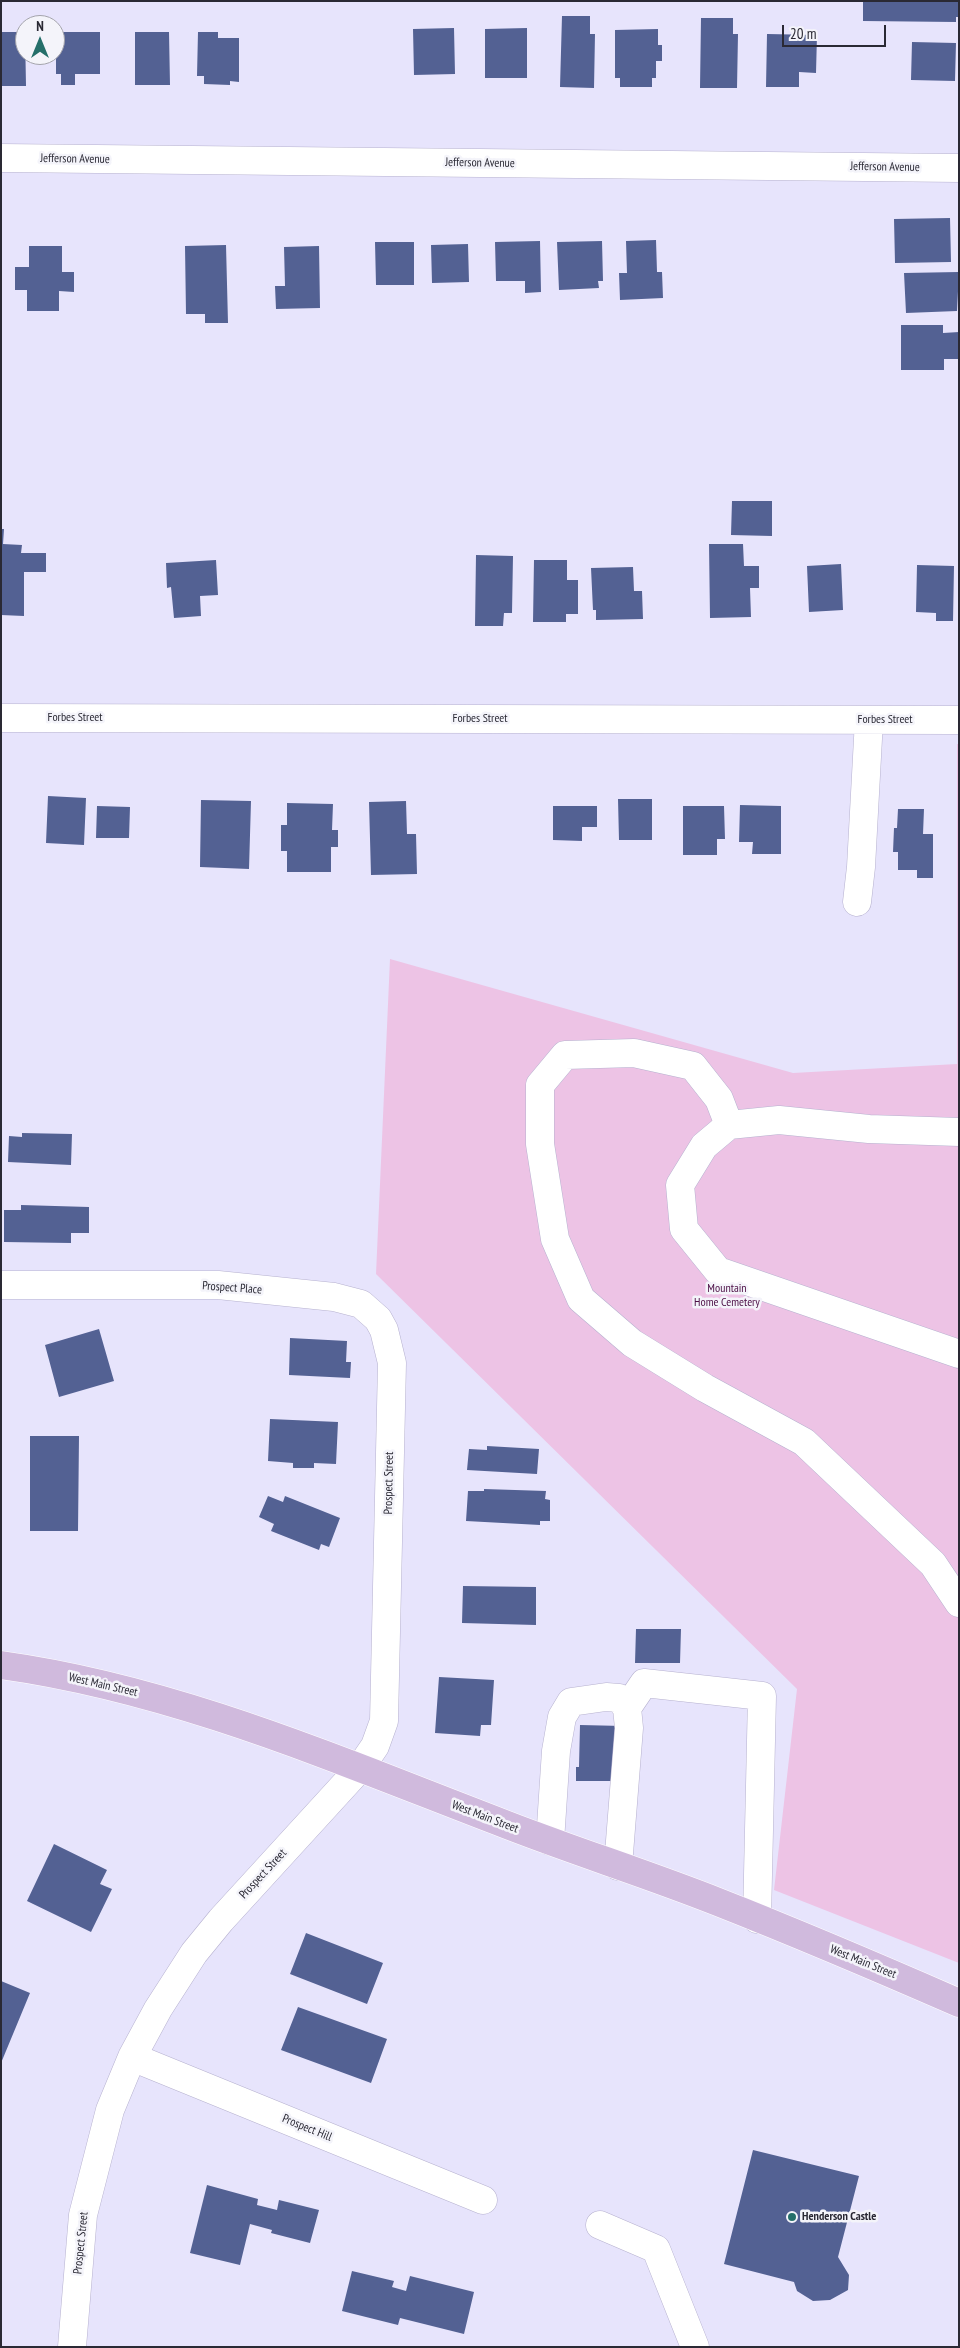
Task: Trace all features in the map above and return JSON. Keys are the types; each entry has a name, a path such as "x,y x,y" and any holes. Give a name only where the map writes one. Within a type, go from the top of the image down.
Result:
{"main road":[{"name":"West Main Street","path":"1,1664 97,1683 230,1720 757,1919 959,2002"}],"street":[{"name":"Jefferson Avenue","path":"1,158 959,168"},
{"name":"Forbes Street","path":"1,718 959,720"},
{"path":"857,902 861,868 869,720"},
{"path":"729,1125 719,1099 693,1066 634,1053 565,1056 540,1085 540,1144 555,1240 581,1299 632,1343 705,1388 804,1442 932,1564 959,1603"},
{"path":"959,1132 868,1128 779,1120 729,1125 704,1146 680,1185 684,1229 718,1270 959,1354"},
{"name":"Prospect Place","path":"1,1285 218,1285 334,1297 361,1304 378,1319 384,1330 392,1362 392,1395"},
{"name":"Prospect Street","path":"72,2347 82,2215 110,2110 132,2057 158,2010 194,1952 360,1768 375,1746 384,1721 392,1395"},
{"path":"627,1708 644,1683 762,1696 757,1919"},
{"path":"550,1841 556,1751 562,1717 570,1702 585,1698 619,1698 627,1708 629,1728 618,1866"},
{"name":"Prospect Hill","path":"132,2057 483,2200"},
{"path":"600,2224 656,2249 695,2347"}],"green space":[{"name":"Mountain Home Cemetery","path":"957,744 959,744 959,1963 774,1890 797,1689 376,1274 390,959 793,1073 957,1064"}],"building":[{"path":"863,1 959,1 959,17 956,17 956,22 863,21"},
{"path":"562,16 590,16 590,34 595,34 594,88 560,87"},
{"path":"701,18 733,18 733,34 738,34 737,88 700,88"},
{"path":"454,28 455,74 414,75 413,29"},
{"path":"527,28 527,78 485,78 485,29"},
{"path":"658,29 658,45 662,45 662,61 656,61 656,78 652,78 652,87 620,87 620,78 615,78 615,30"},
{"path":"1,32 15,32 15,65 26,65 26,86 1,86"},
{"path":"65,32 100,32 100,74 75,74 75,85 61,85 61,74 56,74 56,65 65,65"},
{"path":"135,32 169,32 170,85 135,85"},
{"path":"198,32 218,32 218,38 239,38 239,82 230,81 230,85 204,84 204,76 197,76"},
{"path":"767,34 817,35 816,73 799,72 799,87 766,87"},
{"path":"912,42 956,43 955,81 911,80"},
{"path":"950,218 951,262 895,263 894,219"},
{"path":"656,240 657,272 662,272 663,298 620,300 619,273 627,273 626,241"},
{"path":"540,241 541,292 525,293 525,281 496,281 495,242"},
{"path":"602,241 603,281 598,281 599,288 559,290 557,242"},
{"path":"375,242 414,242 414,285 376,285"},
{"path":"468,244 469,282 432,283 431,245"},
{"path":"226,245 228,323 205,323 205,314 186,314 185,246"},
{"path":"29,246 62,246 62,272 74,272 74,292 59,291 59,311 27,311 27,290 15,290 15,267 29,267"},
{"path":"319,246 320,308 276,309 275,286 285,286 284,247"},
{"path":"959,272 957,311 906,313 904,273"},
{"path":"901,325 943,325 943,333 959,332 959,359 944,359 944,370 901,370"},
{"path":"732,501 772,501 772,536 731,535"},
{"path":"1,529 4,529 3,544 22,545 21,553 46,553 46,572 24,572 24,616 1,615"},
{"path":"709,544 743,544 744,566 759,566 759,588 750,588 751,617 710,618"},
{"path":"476,555 513,556 512,613 504,613 503,626 475,626"},
{"path":"216,560 218,595 200,596 201,616 174,618 171,587 167,588 166,563"},
{"path":"534,560 567,560 567,580 578,580 578,614 566,614 566,622 533,622"},
{"path":"841,564 843,610 809,612 807,566"},
{"path":"917,565 954,566 953,621 936,621 936,613 916,612"},
{"path":"633,567 634,591 642,591 643,619 596,620 596,610 593,610 591,568"},
{"path":"48,796 86,798 84,845 46,843"},
{"path":"618,799 652,799 652,840 619,840"},
{"path":"201,800 251,801 249,869 200,867"},
{"path":"406,801 407,834 416,834 417,874 371,875 369,802"},
{"path":"287,803 333,804 332,830 338,830 338,847 331,847 331,872 287,872 287,851 281,851 281,825 287,825"},
{"path":"740,805 781,806 781,854 752,854 753,842 739,842"},
{"path":"97,806 130,807 129,838 96,838"},
{"path":"553,806 597,806 597,827 582,827 582,841 553,840"},
{"path":"683,806 724,806 725,839 717,839 717,855 683,855"},
{"path":"898,809 924,809 923,834 933,834 933,878 917,878 917,870 898,870 898,852 893,852 894,828 897,828"},
{"path":"22,1133 72,1134 71,1165 8,1162 9,1136 22,1137"},
{"path":"21,1205 89,1207 89,1233 71,1233 71,1243 4,1242 4,1210 21,1210"},
{"path":"99,1329 114,1381 59,1397 45,1345"},
{"path":"290,1338 347,1341 346,1362 351,1362 350,1378 289,1375"},
{"path":"270,1419 338,1422 336,1464 314,1463 314,1468 293,1468 293,1463 268,1461"},
{"path":"30,1436 79,1436 78,1531 30,1531"},
{"path":"487,1446 539,1449 537,1474 467,1470 469,1449 487,1450"},
{"path":"484,1489 546,1491 545,1499 550,1500 550,1521 540,1521 540,1525 466,1521 468,1491 484,1491"},
{"path":"268,1496 283,1502 285,1496 340,1518 329,1547 321,1544 319,1550 271,1531 274,1524 259,1517"},
{"path":"463,1586 536,1587 536,1625 462,1623"},
{"path":"636,1629 681,1629 680,1663 635,1663"},
{"path":"439,1677 494,1680 491,1725 481,1725 480,1736 435,1733"},
{"path":"580,1725 623,1726 612,1781 576,1781 576,1767 579,1767"},
{"path":"54,1844 107,1870 100,1884 112,1889 91,1932 27,1901"},
{"path":"306,1933 383,1963 367,2004 290,1974"},
{"path":"1,1981 30,1993 1,2063"},
{"path":"298,2007 387,2039 371,2083 281,2050"},
{"name":"Henderson Castle","path":"753,2150 859,2176 838,2257 849,2275 848,2290 830,2300 813,2301 797,2291 794,2282 724,2264"},
{"path":"207,2185 258,2199 257,2205 277,2210 279,2200 319,2210 310,2243 271,2233 272,2230 250,2224 240,2265 190,2253"},
{"path":"352,2271 394,2281 392,2287 406,2291 410,2276 474,2292 464,2334 400,2318 398,2325 342,2311"}],"place":[{"name":"Henderson Castle","path":"792,2217"}]}
